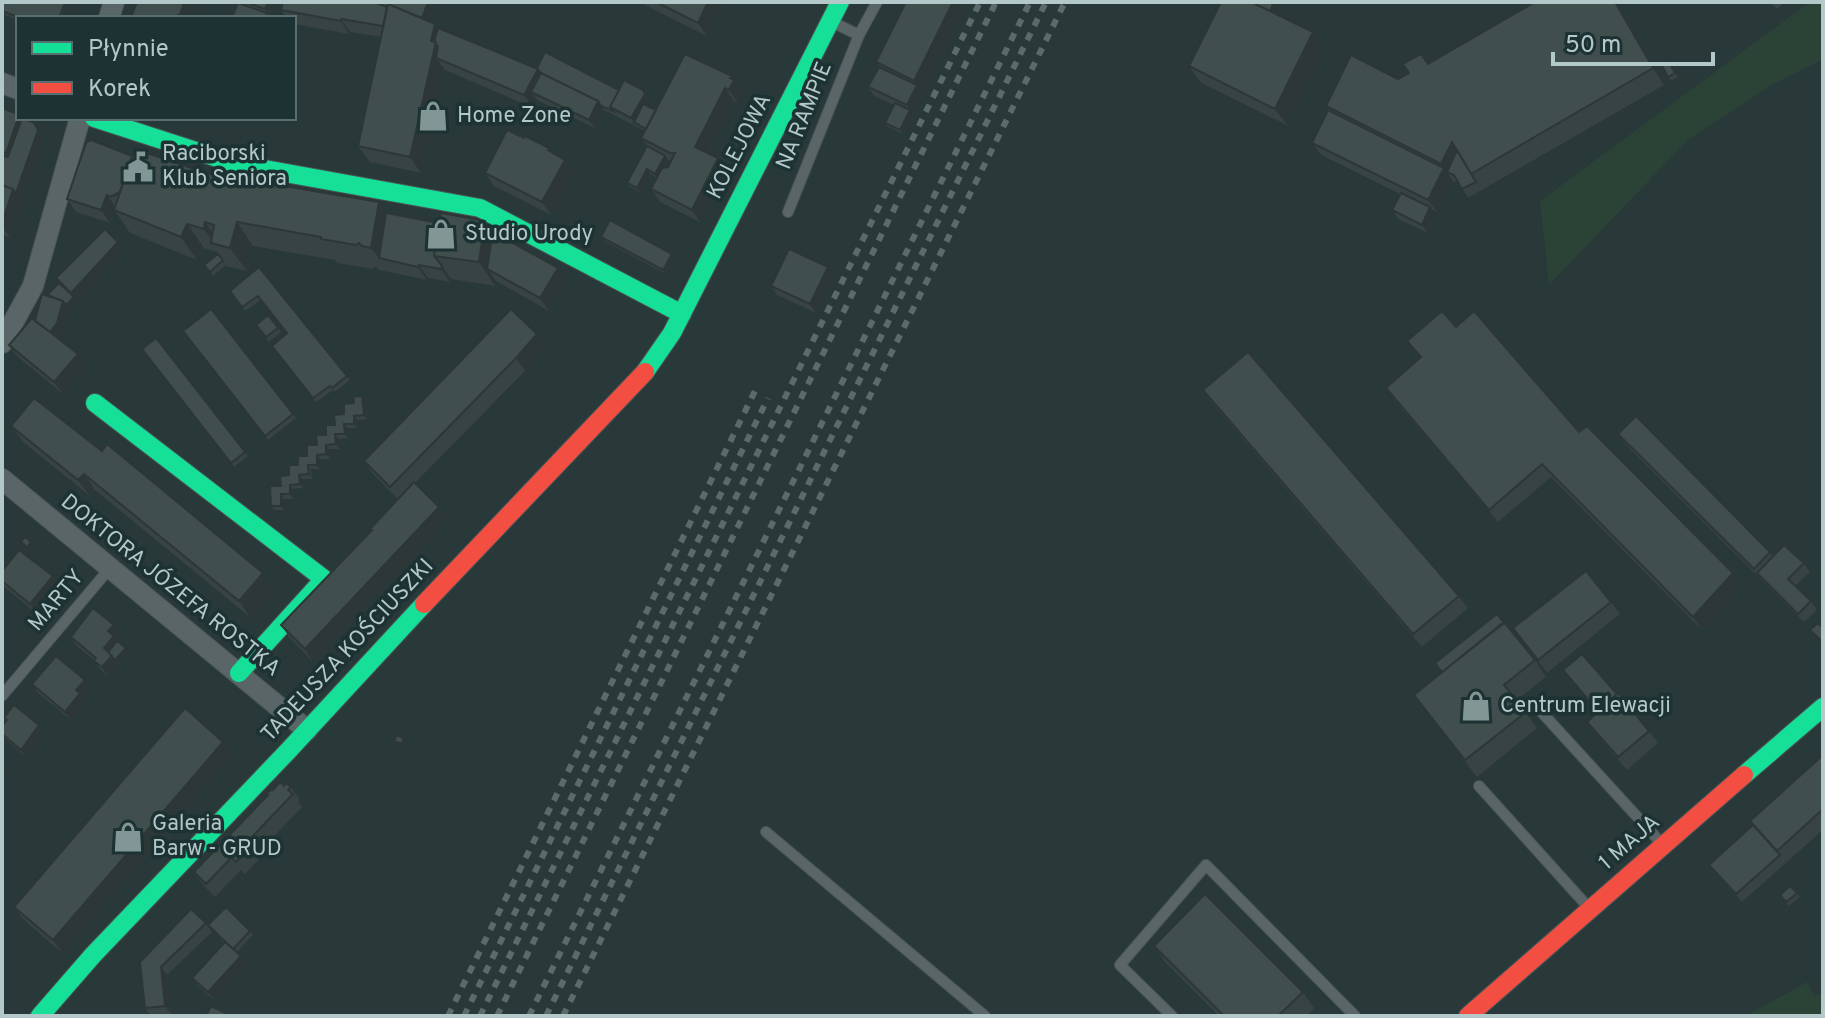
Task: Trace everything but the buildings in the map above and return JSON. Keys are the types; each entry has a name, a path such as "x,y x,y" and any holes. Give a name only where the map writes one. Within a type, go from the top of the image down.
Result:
{"street":[{"name":"KOLEJOWA","path":"682,314 840,2"},
{"path":"2,343 33,286 79,120"},
{"path":"100,120 236,164 480,208 682,314"},
{"name":"TADEUSZA KOŚCIUSZKI","path":"40,1016 93,955 649,368 682,314"},
{"path":"95,403 324,579 239,673"},
{"name":"DOKTORA JÓZEFA ROSTKA","path":"2,479 307,730"},
{"name":"1 MAJA","path":"1468,1016 1823,707"}],"lane":[{"name":"NA RAMPIE","path":"788,212 859,35 877,2"},
{"path":"831,21 859,35"},
{"name":"MARTY","path":"2,696 110,568"},
{"path":"1535,705 1663,846"},
{"path":"1479,786 1591,909"},
{"path":"766,832 985,1016"},
{"path":"1172,1016 1120,965 1206,865 1355,1016"}],"green space":[{"path":"1810,2 1823,2 1823,59 1773,84 1688,140 1549,285 1540,201"},
{"path":"1807,982 1815,996 1823,993 1823,1016 1745,1016"}],"railway":[{"path":"480,1016 980,2"},
{"path":"497,1016 996,2"},
{"path":"529,1016 1030,2"},
{"path":"546,1016 1046,2"},
{"path":"563,1016 1065,2"},
{"path":"448,1016 755,391"},
{"path":"464,1016 768,398"}],"traffic: fast":[{"path":"645,372 672,333 840,2"},
{"path":"100,120 236,164 480,208 682,314"},
{"path":"95,403 324,579 239,673"},
{"path":"40,1016 93,955 424,604"},
{"path":"1744,775 1823,707"}],"traffic: jam":[{"path":"424,604 645,372"},
{"path":"1468,1016 1744,775"}],"place":[{"name":"Home Zone","path":"433,116"},
{"name":"Raciborski Klub Seniora","path":"138,167"},
{"name":"Studio Urody","path":"441,234"},
{"name":"Centrum Elewacji","path":"1476,706"},
{"name":"Galeria Barw - GRUD","path":"128,837"}]}
